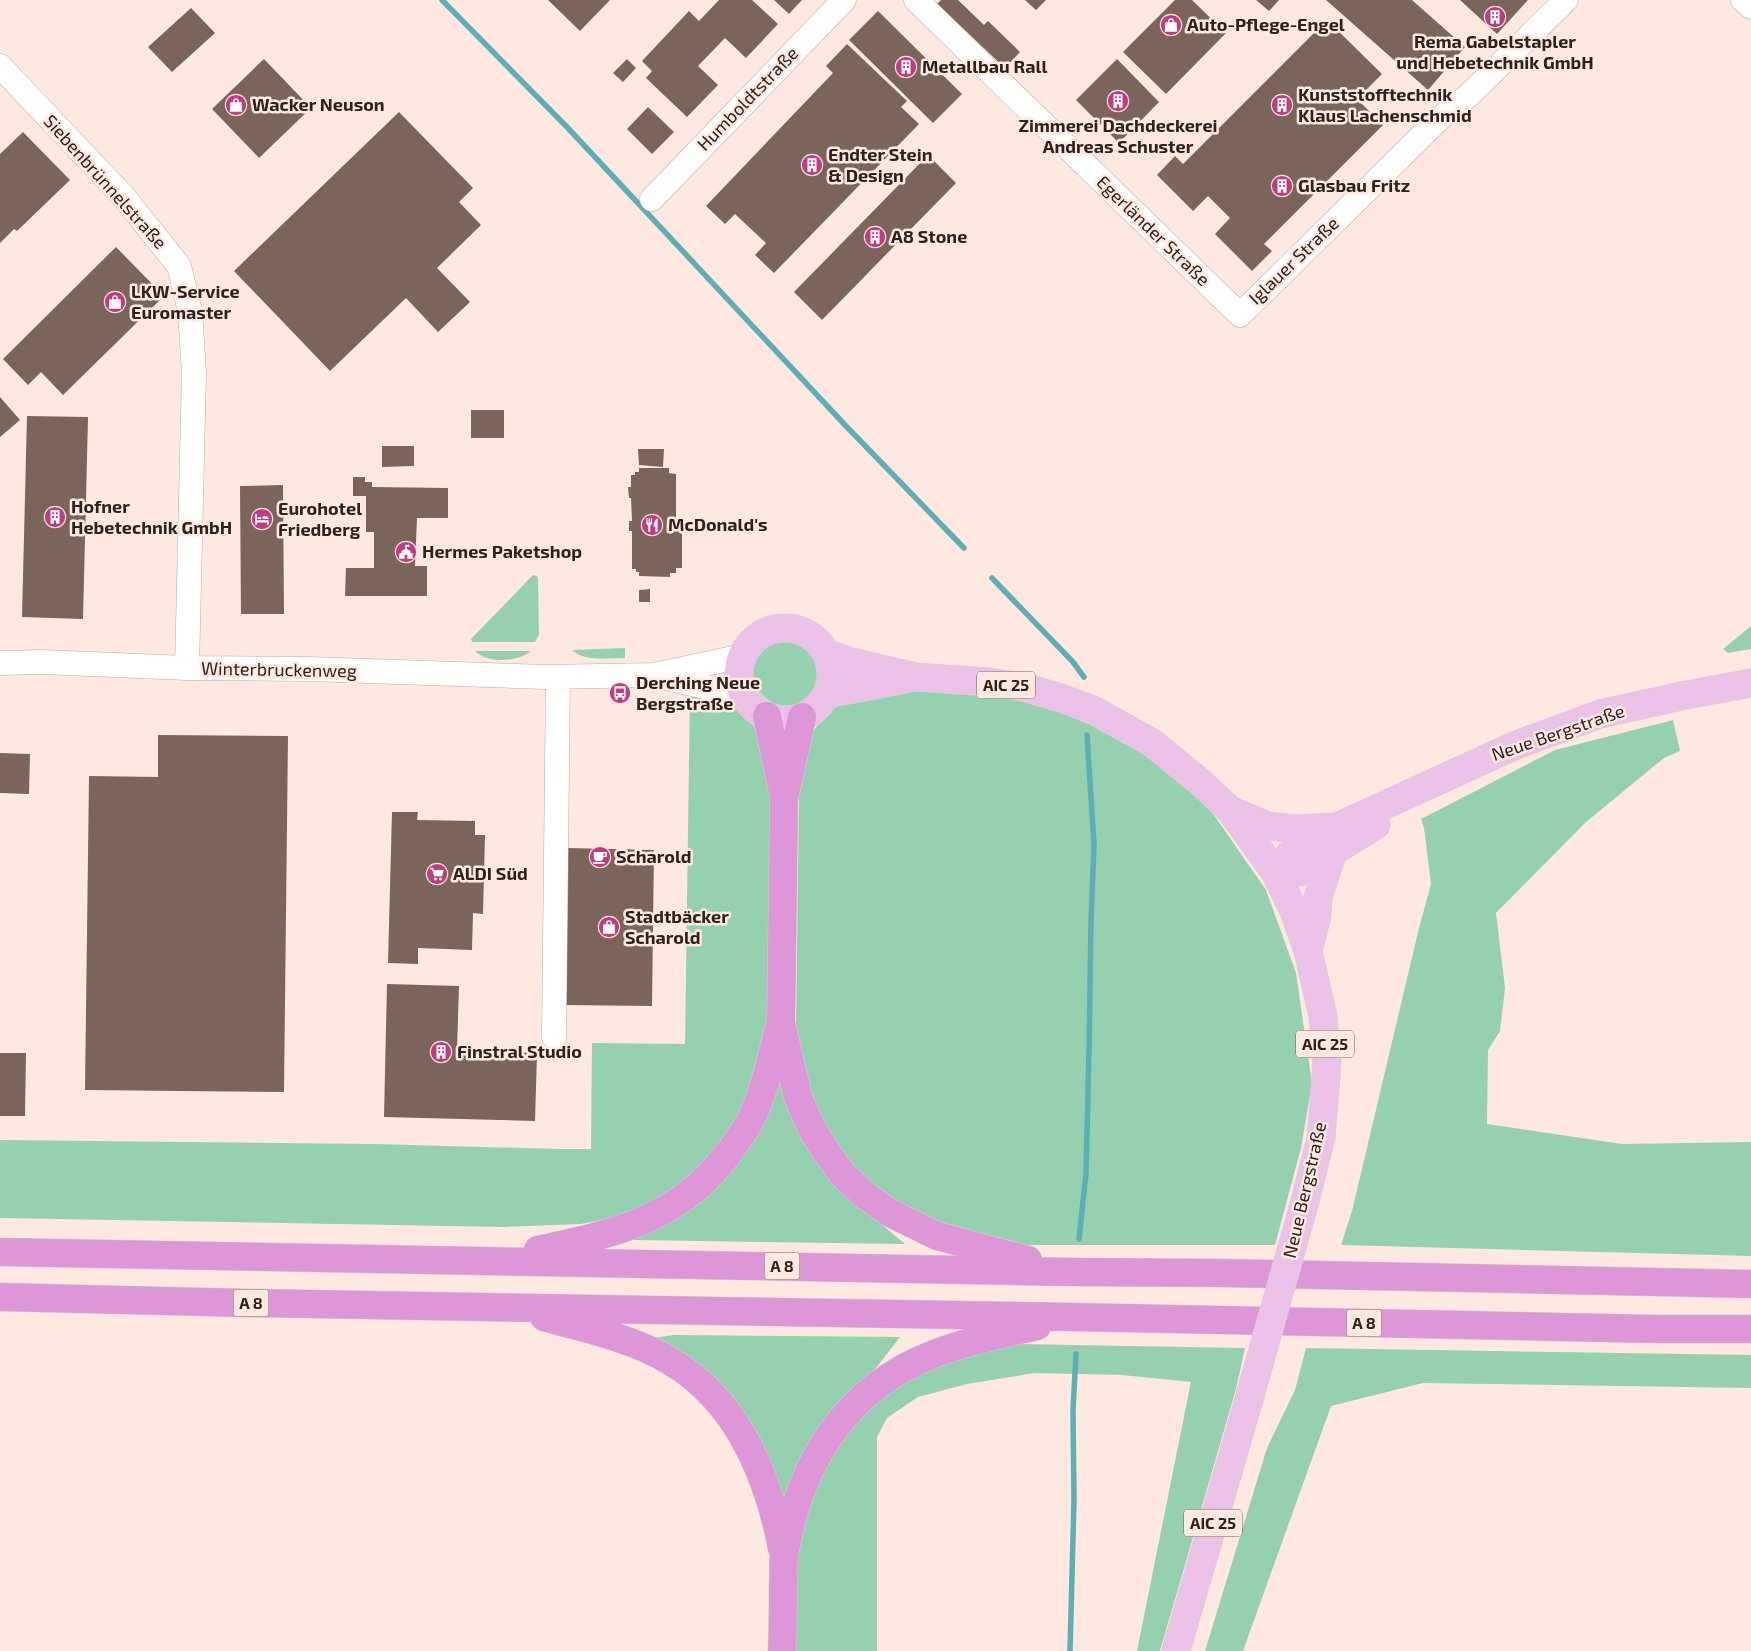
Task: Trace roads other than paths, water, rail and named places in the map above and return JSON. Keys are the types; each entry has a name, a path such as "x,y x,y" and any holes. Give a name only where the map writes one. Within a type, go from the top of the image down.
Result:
{"highway":[{"path":"767,716 784,798"},
{"path":"802,717 784,798 781,1023 798,1098 812,1129 844,1176 865,1195 890,1213 937,1236 1072,1272"},
{"path":"492,1260 583,1240 627,1228 663,1211 697,1187 722,1162 752,1118 766,1080 781,1023"},
{"name":"A 8","path":"0,1252 1751,1284"},
{"name":"A 8","path":"0,1297 1656,1329 1751,1329"},
{"path":"502,1306 621,1340 670,1360 695,1378 733,1420 751,1451 776,1517 784,1557 782,1651"},
{"path":"784,1557 802,1488 814,1461 828,1436 856,1402 894,1374 934,1354 1072,1317"}],"main road":[{"path":"776,629 791,629 806,633 818,641 826,653 831,666 831,681 827,694 821,704 812,712 790,720 778,720 754,708 745,696 740,683 740,669 743,656 751,644 763,634 776,629"},
{"name":"AIC 25","path":"826,653 849,661 916,677 989,682 1023,687 1093,710 1151,742 1199,781 1230,810 1275,872 1300,872 1335,840"},
{"name":"AIC 25","path":"827,694 916,677"},
{"name":"Neue Bergstraße","path":"1335,840 1430,785 1491,755 1558,729 1600,714 1702,692 1751,684"},
{"name":"AIC 25","path":"1230,810 1268,826 1296,829 1335,840"},
{"name":"AIC 25","path":"1308,951 1317,916 1318,897 1335,840"},
{"name":"Neue Bergstraße","path":"1176,1651 1306,1201 1321,1138 1327,1063 1323,1016 1308,951 1294,912 1275,872"}],"street":[{"name":"Humboldtstraße","path":"652,199 844,0"},
{"name":"Egerländer Straße","path":"916,0 1240,315"},
{"name":"Iglauer Straße","path":"1240,315 1433,124 1469,95 1566,0"},
{"path":"1743,0 1751,7"},
{"name":"Siebenbrünnelstraße","path":"0,66 124,197 179,266 190,311 194,373 187,668"},
{"name":"Winterbruckenweg","path":"0,663 41,662 187,668 308,669 558,677 654,675 743,656"},
{"name":"Winterbruckenweg","path":"654,675 745,696"},
{"path":"554,1037 558,677"}],"waterway":[{"path":"442,0 566,126 845,425 964,548"},
{"path":"992,578 1073,662 1084,677"},
{"path":"1079,1239 1086,1173 1094,844 1087,735"},
{"path":"1070,1651 1074,1500 1073,1410 1076,1354"}],"place":[{"name":"Rema Gabelstapler und Hebetechnik GmbH","path":"1495,17"},
{"name":"Auto-Pflege-Engel","path":"1171,25"},
{"name":"Metallbau Rall","path":"906,67"},
{"name":"Zimmerei Dachdeckerei Andreas Schuster","path":"1118,101"},
{"name":"Wacker Neuson","path":"236,105"},
{"name":"Kunststofftechnik Klaus Lachenschmid","path":"1282,105"},
{"name":"Endter Stein & Design","path":"812,165"},
{"name":"Glasbau Fritz","path":"1282,186"},
{"name":"A8 Stone","path":"875,237"},
{"name":"LKW-Service Euromaster","path":"115,302"},
{"name":"Hofner Hebetechnik GmbH","path":"55,517"},
{"name":"Eurohotel Friedberg","path":"262,519"},
{"name":"McDonald's","path":"652,525"},
{"name":"Hermes Paketshop","path":"406,552"},
{"name":"Derching Neue Bergstraße","path":"620,693"},
{"name":"Scharold","path":"600,857"},
{"name":"ALDI Süd","path":"437,874"},
{"name":"Stadtbäcker Scharold","path":"609,927"},
{"name":"Finstral Studio","path":"441,1052"}]}
